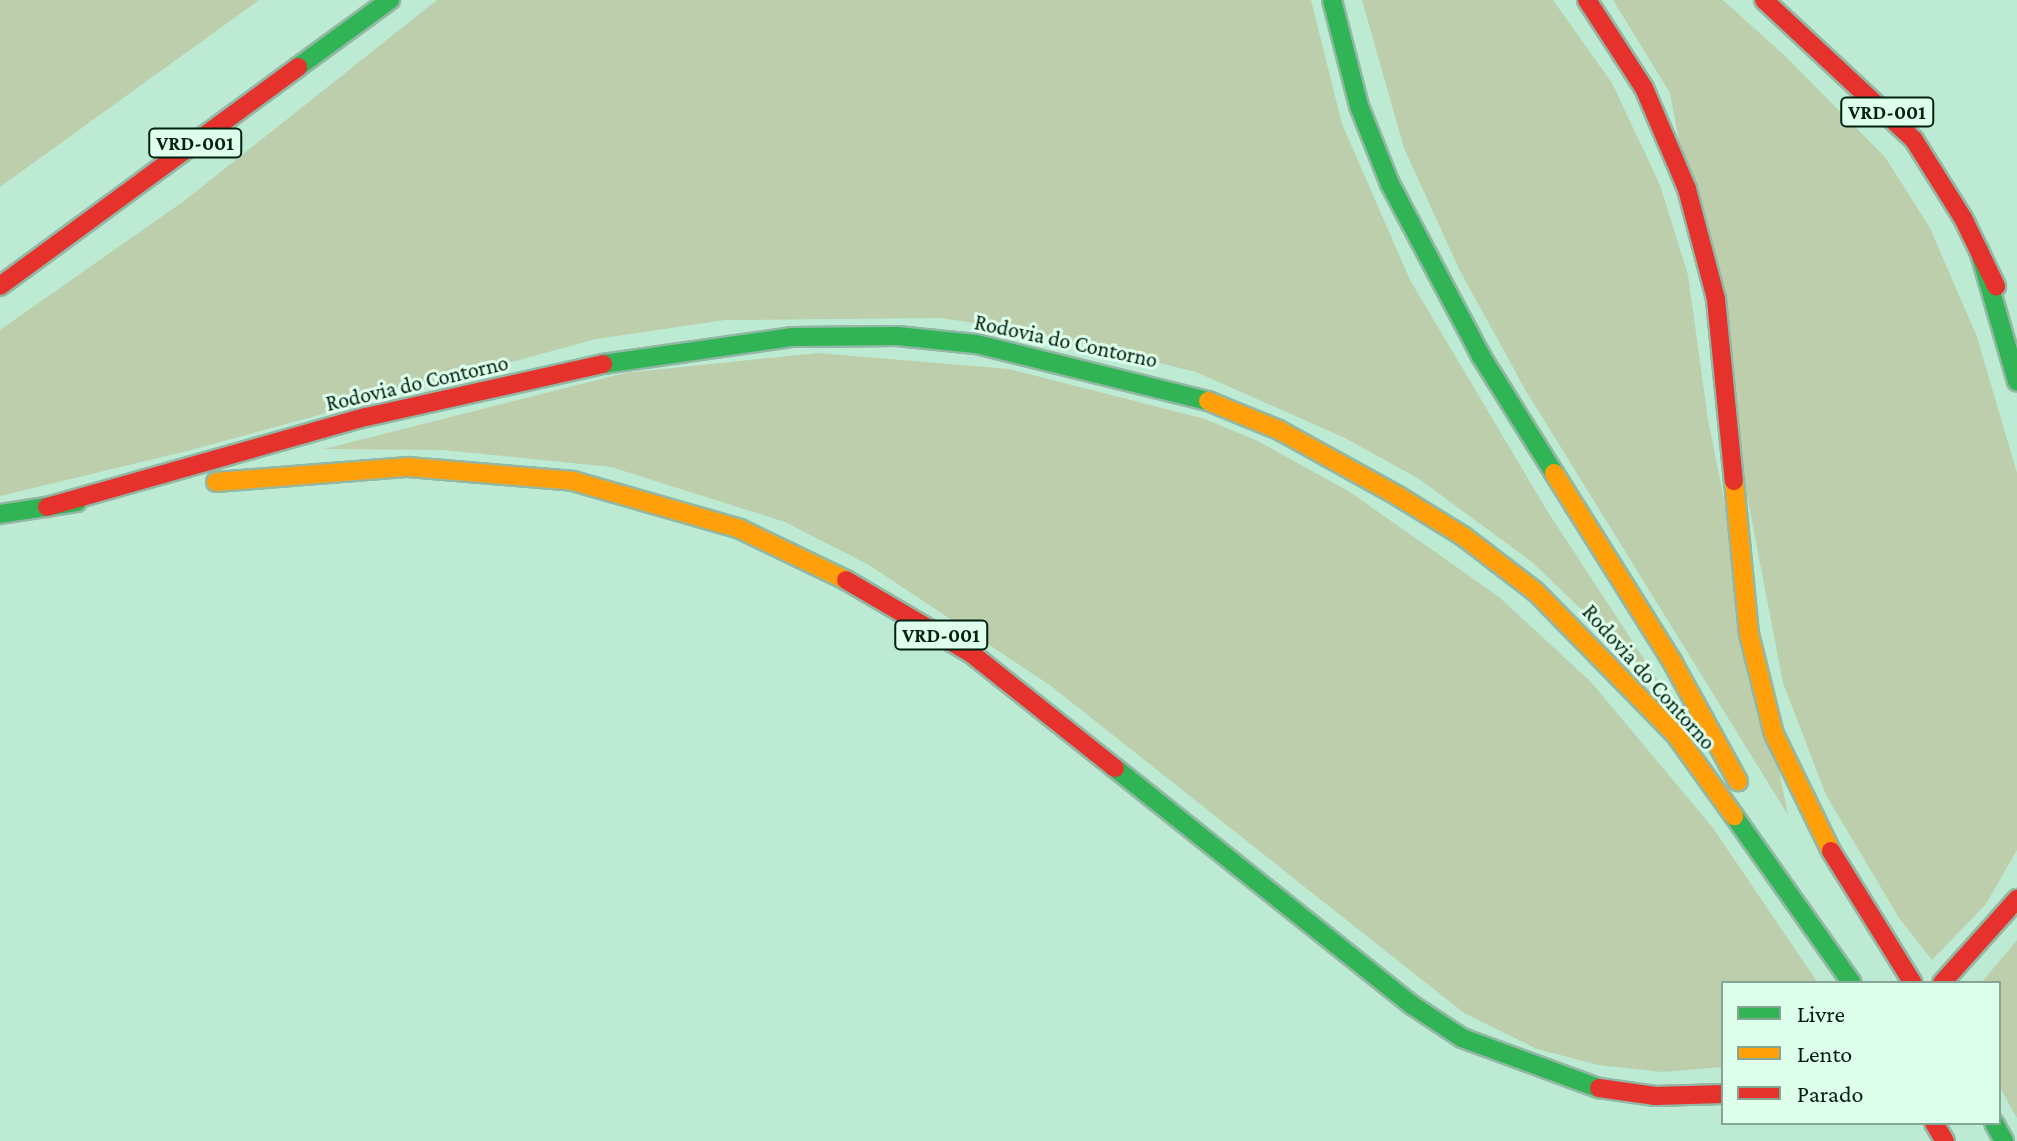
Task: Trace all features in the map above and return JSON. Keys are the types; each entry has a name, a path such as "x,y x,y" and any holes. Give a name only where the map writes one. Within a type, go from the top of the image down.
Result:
{"main road":[{"name":"VRD-001","path":"0,286 390,0"},
{"path":"1332,0 1359,106 1390,184 1481,356 1673,663 1851,981"},
{"path":"1587,0 1644,88 1687,189 1704,251 1716,299 1747,619 1774,734 1819,832 1912,981"},
{"name":"VRD-001","path":"1764,0 1914,140 1979,250 2017,339"},
{"name":"VRD-001","path":"1979,250 2017,382"},
{"name":"Rodovia do Contorno","path":"47,507 366,417 581,368 666,351 793,337 897,336 976,344 1187,392 1279,430 1398,496 1536,592 1676,735 1851,981"},
{"name":"VRD-001","path":"0,514 243,478 408,467 573,481 740,529 820,565 972,654 1412,1005 1462,1038 1583,1086 1655,1096 1721,1094"},
{"path":"1944,981 2017,899"}],"green space":[{"path":"0,0 259,0 0,187"},
{"path":"437,0 1311,0 1342,124 1410,280 1546,509 1663,688 1532,562 1419,479 1345,438 1196,372 1028,331 941,318 725,320 596,339 191,450 0,496 0,330 184,201"},
{"path":"1362,0 1553,0 1612,83 1660,185 1688,275 1708,420 1788,815 1526,391 1460,271 1404,148"},
{"path":"1613,0 1723,0 1786,57 1885,157 1930,228 1977,337 2017,473 2017,850 1986,904 1932,960 1899,918 1826,795 1783,683 1670,93"},
{"path":"818,353 1009,369 1205,419 1258,441 1350,492 1499,597 1591,682 1713,828 1817,981 1721,981 1721,1067 1662,1072 1598,1065 1537,1049 1464,1013 1051,686 869,565 785,522 611,467 443,450 324,449 625,373"},
{"path":"2017,940 2017,1118 2001,1090 2001,981 1983,981"}],"traffic: fast":[{"path":"298,67 390,0"},
{"path":"1332,0 1359,106 1390,184 1481,356 1554,473"},
{"path":"1979,250 2017,382"},
{"path":"603,364 793,337 897,336 976,344 1208,401"},
{"path":"0,514 77,502"},
{"path":"1115,768 1412,1005 1462,1038 1599,1088"},
{"path":"1734,816 1851,981"},
{"path":"1995,1125 2004,1141"}],"traffic: slow":[{"path":"1208,401 1279,430 1398,496 1463,536 1536,592 1676,735 1734,816"},
{"path":"216,482 408,467 573,481 740,529 846,580"},
{"path":"1554,473 1673,663 1738,781"},
{"path":"1734,481 1749,634 1774,734 1831,851"}],"traffic: jam":[{"path":"1587,0 1644,88 1687,189 1716,299 1734,481"},
{"path":"1764,0 1914,140 1963,218 1996,286"},
{"path":"0,286 298,67"},
{"path":"47,507 366,417 603,364"},
{"path":"846,580 972,654 1115,768"},
{"path":"1831,851 1912,981"},
{"path":"1944,981 2017,899"},
{"path":"1599,1088 1655,1096 1721,1094"},
{"path":"1935,1125 1945,1141"}]}
